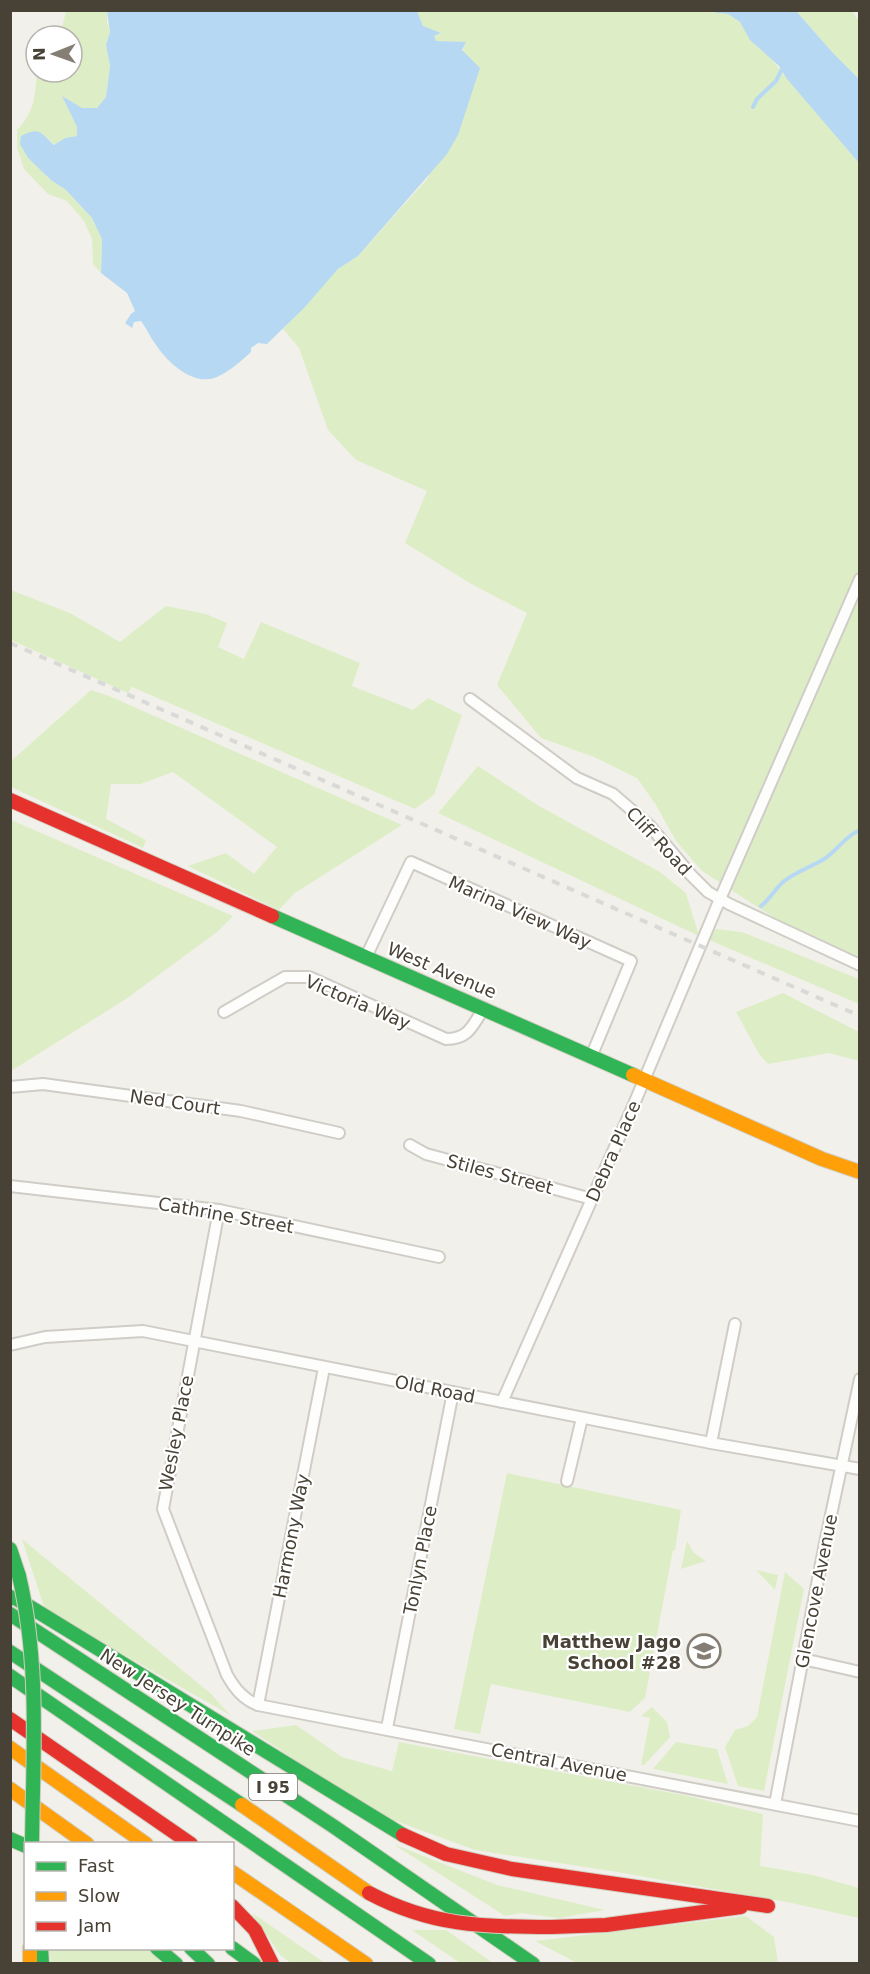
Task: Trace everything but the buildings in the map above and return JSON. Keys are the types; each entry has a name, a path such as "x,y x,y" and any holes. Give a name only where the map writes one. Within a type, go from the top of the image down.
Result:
{"main road":[{"name":"West Avenue","path":"10,800 822,1159 860,1172"},
{"path":"10,1549 28,1614 34,1681 32,1842"},
{"path":"10,1597 17,1599 354,1807 395,1831 446,1854 512,1869 768,1906 742,1907 606,1925 551,1927 494,1927 459,1924 409,1914 369,1893 195,1772 10,1652"},
{"name":"New Jersey Turnpike","path":"10,1614 342,1833 533,1964"},
{"path":"10,1676 429,1964"},
{"path":"10,1719 188,1842"},
{"path":"10,1748 143,1842"},
{"path":"10,1789 84,1842"},
{"path":"10,1795 66,1842"},
{"path":"10,1839 24,1845"},
{"path":"234,1873 366,1964"},
{"path":"234,1908 255,1930 272,1964"},
{"path":"234,1949 255,1964"},
{"path":"158,1950 176,1964"},
{"path":"193,1950 208,1964"}],"street":[{"name":"Debra Place","path":"502,1402 860,579"},
{"name":"Cliff Road","path":"470,699 577,778 613,794 650,826 708,892 860,965"},
{"name":"Marina View Way","path":"366,957 411,862 631,961 591,1057"},
{"name":"Victoria Way","path":"224,1012 285,977 294,976 309,977 446,1039 461,1038 467,1034 484,1008"},
{"name":"Ned Court","path":"10,1087 43,1084 241,1111 339,1133"},
{"name":"Stiles Street","path":"410,1145 426,1154 592,1199"},
{"name":"Cathrine Street","path":"10,1186 219,1210 439,1257"},
{"name":"Wesley Place","path":"219,1210 163,1509 227,1675 240,1695 258,1705"},
{"path":"711,1443 735,1324"},
{"name":"Old Road","path":"10,1345 45,1337 128,1330 143,1331 711,1443 860,1469"},
{"name":"Harmony Way","path":"258,1705 324,1368"},
{"name":"Glencove Avenue","path":"775,1804 860,1379"},
{"name":"Tonlyn Place","path":"387,1728 453,1392"},
{"path":"567,1480 582,1418"},
{"path":"803,1659 860,1672"},
{"name":"Central Avenue","path":"258,1705 387,1728 860,1821"}],"green space":[{"path":"714,10 717,13 728,14 740,22 859,163 859,963 788,927 702,871 676,841 656,805 637,778 594,757 541,738 497,685 527,613 473,585 405,543 427,491 356,460 328,430 299,348 283,329 338,269 358,256 428,178 465,43 436,41 433,36 440,34 423,26 417,11"},
{"path":"66,11 107,11 110,32 106,45 110,66 106,97 97,108 82,108 63,97 77,127 77,136 65,138 55,145 46,137 21,144 28,158 51,180 66,190 92,218 102,239 101,273 93,264 92,239 84,221 67,201 48,194 24,169 17,148 17,130 30,111 36,84 84,84 84,24 63,24"},
{"path":"796,11 852,11 859,21 859,79 833,53"},
{"path":"11,590 70,613 120,642 166,606 206,614 227,623 218,647 244,659 261,622 360,663 352,686 413,710 428,698 462,715 434,795 415,809 132,687 128,693 11,640"},
{"path":"91,690 402,825 295,893 279,910 188,866 226,853 254,874 277,847 173,772 141,784 111,784 106,819 146,840 143,848 11,787 11,761"},
{"path":"478,766 539,806 660,872 686,893 699,936 438,813"},
{"path":"11,820 233,916 217,932 126,999 11,1071"},
{"path":"716,929 742,932 859,979 859,1004 707,939"},
{"path":"783,993 859,1032 859,1061 829,1053 768,1064 759,1054 736,1012"},
{"path":"507,1473 681,1510 645,1698 630,1712 491,1684 480,1734 454,1729"},
{"path":"22,1539 210,1693 230,1715 45,1610"},
{"path":"687,1541 694,1553 706,1561 681,1569"},
{"path":"756,1570 778,1575 775,1590"},
{"path":"785,1572 804,1589 764,1791 738,1786 725,1747 735,1730 748,1726 757,1717"},
{"path":"652,1707 667,1722 670,1737 644,1765 641,1765 650,1718 641,1716"},
{"path":"296,1725 342,1757 392,1771 399,1742 688,1796 763,1814 760,1866 813,1875 859,1888 859,1918 787,1902 475,1850 377,1814 252,1731"},
{"path":"676,1742 717,1749 728,1784 653,1769"},
{"path":"393,1844 497,1885 605,1910 559,1918 521,1913 505,1916"},
{"path":"252,1913 325,1963 291,1963 281,1956"},
{"path":"746,1916 774,1937 778,1963 577,1963 535,1941"},
{"path":"412,1930 446,1930 493,1963 460,1963"},
{"path":"49,1950 156,1950 177,1963 51,1963"}],"water":[{"path":"107,11 417,11 423,26 441,33 434,36 436,41 466,42 462,50 480,68 458,135 447,154 358,256 338,269 304,308 267,344 258,343 239,363 217,377 199,379 182,372 161,352 141,321 134,322 132,328 125,323 135,311 127,293 101,273 102,239 92,218 66,190 51,180 28,158 20,144 21,136 36,131 43,134 54,145 65,138 77,136 77,127 62,96 82,108 97,108 106,97 110,66 106,45 110,32"},
{"path":"714,11 796,11 859,79 859,163 787,79 779,66 750,40 740,22 728,14"}],"waterway":[{"path":"753,107 757,99 776,81 783,67"},
{"path":"761,906 783,882 824,859 860,830"}],"railway":[{"path":"10,643 860,1016"}],"traffic: fast":[{"path":"272,916 633,1075"},
{"path":"10,1549 19,1576"},
{"path":"19,1576 26,1609 33,1676 32,1842"},
{"path":"10,1597 17,1599 403,1835"},
{"path":"10,1614 333,1826 533,1964"},
{"path":"10,1652 242,1805"},
{"path":"10,1676 429,1964"},
{"path":"10,1839 24,1845"},
{"path":"234,1949 254,1964"},
{"path":"41,1950 42,1964"},
{"path":"159,1950 176,1964"},
{"path":"193,1950 208,1964"}],"traffic: slow":[{"path":"633,1075 822,1159 860,1172"},
{"path":"10,1748 143,1842"},
{"path":"10,1789 84,1842"},
{"path":"242,1805 369,1893"},
{"path":"234,1873 366,1964"},
{"path":"30,1950 30,1964"}],"traffic: jam":[{"path":"10,800 272,916"},
{"path":"10,1719 188,1842"},
{"path":"403,1835 446,1854 512,1869 768,1906"},
{"path":"369,1893 392,1904 436,1918 480,1925 551,1927"},
{"path":"551,1927 606,1925 741,1907"},
{"path":"234,1908 255,1930 272,1964"}],"place":[{"name":"Matthew Jago School #28","path":"704,1651"}]}
